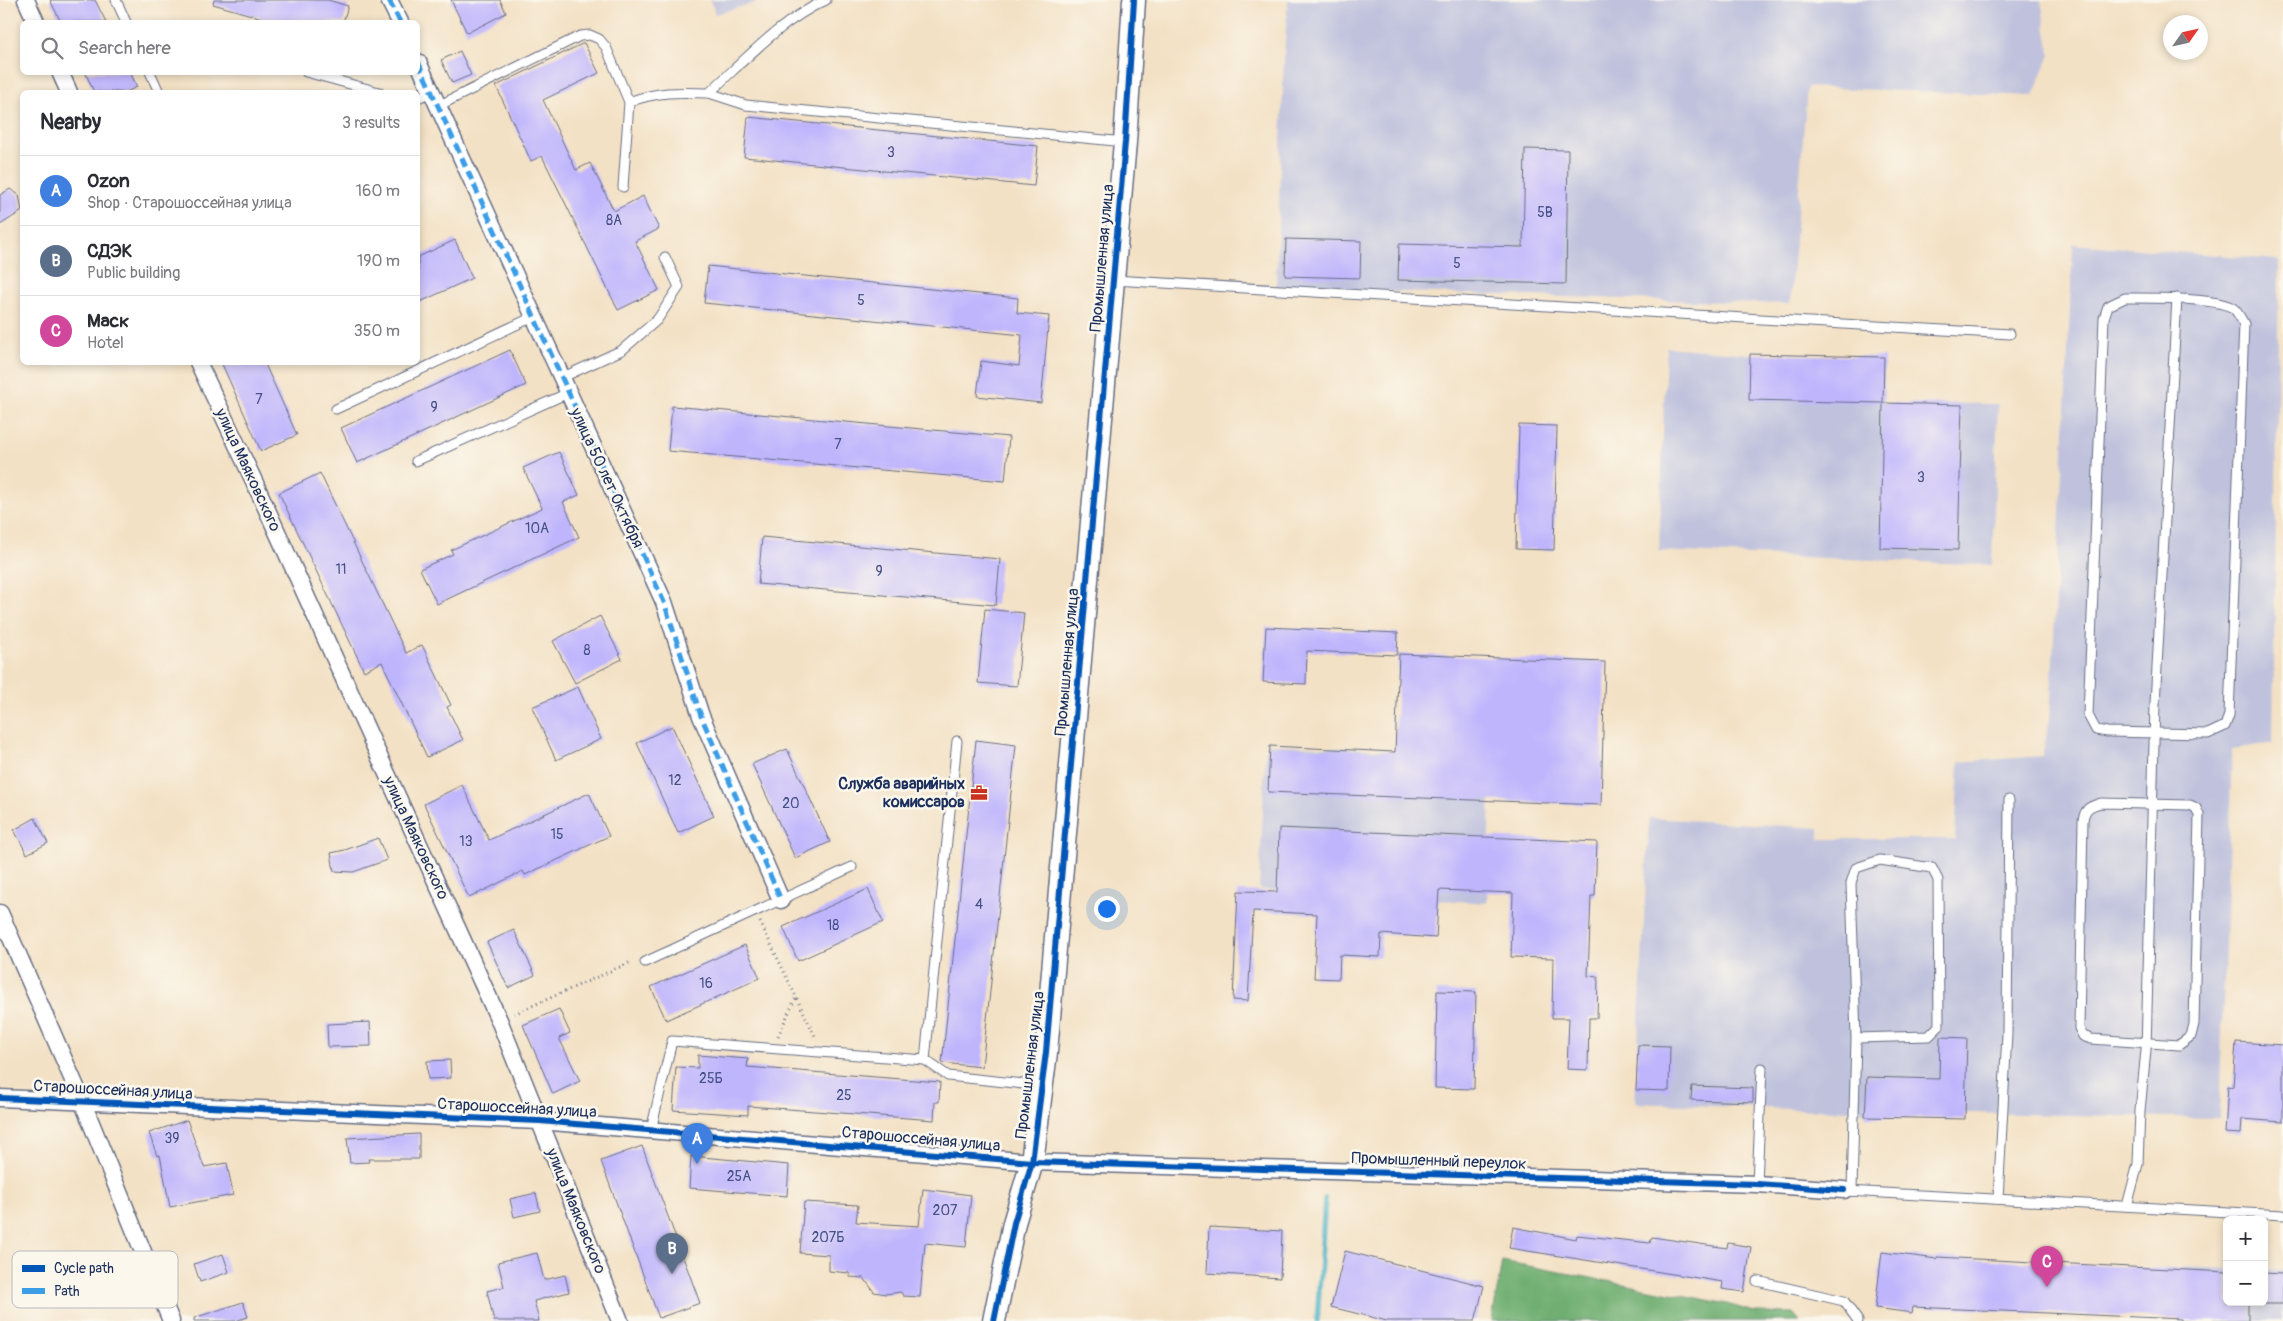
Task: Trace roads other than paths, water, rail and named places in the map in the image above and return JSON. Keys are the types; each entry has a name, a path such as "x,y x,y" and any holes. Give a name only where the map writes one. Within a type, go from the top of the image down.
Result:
{"street":[{"path":"26,0 35,20"},
{"path":"389,0 399,20"},
{"name":"Промышленная улица","path":"994,1321 1014,1223 1032,1162 1042,1086 1059,922 1114,280 1134,0"},
{"name":"улица 50 лет Октября","path":"420,69 429,99 533,317 664,602 701,716 781,900"},
{"path":"61,75 68,90"},
{"name":"улица Маяковского","path":"199,365 499,1020 620,1321"},
{"path":"0,913 82,1103 142,1251"},
{"name":"Старошоссейная улица","path":"0,1098 82,1103 540,1121 1032,1162"},
{"name":"Промышленный переулок","path":"1032,1162 1757,1184 1848,1191"},
{"path":"166,1308 171,1321"}],"lane":[{"path":"116,0 125,20"},
{"path":"709,94 785,23 826,0"},
{"path":"429,99 580,36 590,35 599,39 606,47 629,102 623,187"},
{"path":"151,75 158,90"},
{"path":"317,75 372,90"},
{"path":"629,102 648,95 668,92 709,94 746,105 1125,142"},
{"path":"416,462 565,386 622,350 657,320 679,287 665,257"},
{"path":"1114,280 2010,334"},
{"path":"2125,298 2177,298 2225,305 2234,309 2244,324 2229,715 2225,726 2208,734 2154,733 2096,730 2088,714 2104,318 2108,306 2125,298"},
{"path":"2127,1206 2138,1164 2146,1042 2154,733 2177,298"},
{"path":"336,409 533,317"},
{"path":"926,1060 957,741"},
{"path":"1998,1199 2008,1034 2009,800"},
{"path":"2101,803 2190,805 2196,808 2199,815 2194,1024 2191,1036 2179,1045 2146,1042 2091,1039 2083,1036 2079,1028 2084,813 2090,806 2101,803"},
{"path":"1856,1038 1929,1036 1938,1026 1938,880 1932,868 1880,860 1856,868 1852,882 1856,1038 1848,1191 2283,1215"},
{"path":"645,962 852,867"},
{"path":"652,1130 672,1041 926,1060 948,1076 1042,1086"},
{"path":"1757,1184 1762,1068"},
{"path":"1758,1281 1844,1301 1858,1321"}],"waterway":[{"path":"1317,1321 1325,1199"}],"place":[{"name":"Служба аварийных комиссаров","path":"979,793"},
{"name":"Ozon","path":"697,1164"},
{"name":"СДЭК","path":"672,1274"},
{"name":"Маск","path":"2047,1287"}]}
